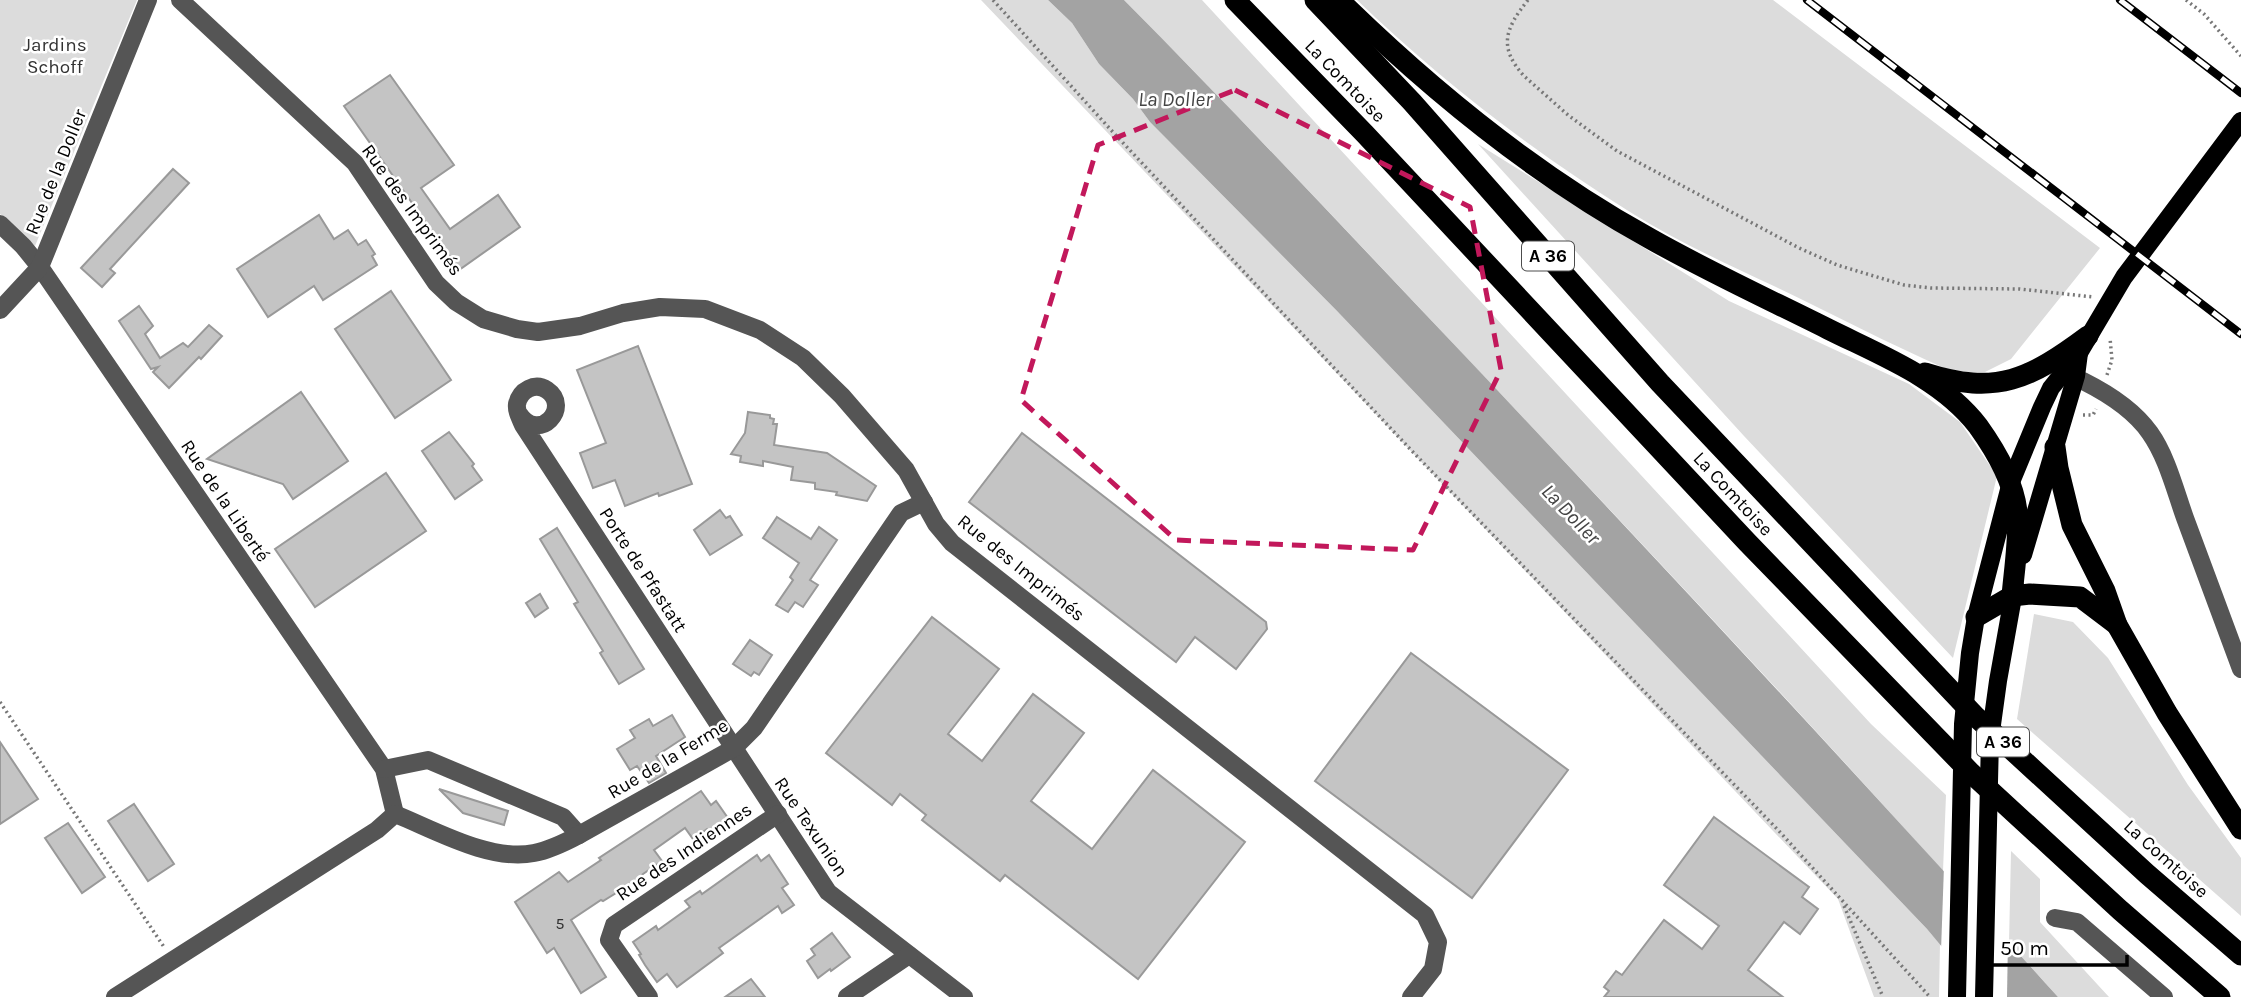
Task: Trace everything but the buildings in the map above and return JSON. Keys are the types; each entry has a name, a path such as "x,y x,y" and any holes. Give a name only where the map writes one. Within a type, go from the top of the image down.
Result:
{"highway":[{"name":"La Comtoise","path":"1235,0 1365,134 1746,542 1971,773 2215,994"},
{"name":"La Comtoise","path":"1315,0 1412,102 1660,383 1975,716 2147,874 2241,955"},
{"path":"1339,0 1429,83 1486,129 1569,189 1647,238 1903,366 1939,378 1969,383 2005,381 2046,366 2083,345"},
{"path":"1903,366 1962,408 1978,426 2011,482 2018,514 2012,596"},
{"path":"2055,447 2072,525 2105,591 2117,625 2167,713 2241,829"},
{"path":"1976,617 2012,596 2030,594 2080,597 2117,625"}],"main road":[{"path":"1957,997 1963,724 1970,653 1976,617 2011,482 2052,388 2083,345 2135,262 2241,121"},
{"path":"1984,997 1990,739 1998,681 2012,596 2083,345"}],"street":[{"name":"Rue de la Doller","path":"0,310 40,267 148,0"},
{"name":"Rue des Imprimés","path":"180,0 355,163 436,283 456,302 483,319 538,332 580,326 623,313 660,307 705,309 760,330 803,358 842,396 906,470 936,524 952,543 1425,915 1438,942 1433,969 1411,997"},
{"name":"Rue de la Liberté","path":"0,225 23,246 40,267 384,769 395,814"},
{"path":"2083,381 2102,390 2125,407 2150,433 2159,450 2241,669"},
{"name":"Porte de Pfastatt","path":"519,414 523,425 734,748"},
{"name":"Rue de la Ferme","path":"395,814 490,853 531,854 554,848 579,835 734,748 754,728 901,513 925,502"},
{"name":"Rue Texunion","path":"734,748 828,891 964,997"},
{"path":"384,769 428,760 564,817 579,835"},
{"path":"115,997 377,830 395,814"},
{"name":"Rue des Indiennes","path":"649,997 609,940 614,925 778,814"},
{"path":"2055,918 2077,922 2164,997"},
{"path":"847,997 909,955"}],"path":[{"path":"993,0 1402,440 1779,831 1930,997"},
{"path":"1528,0 1512,20 1507,37 1508,51 1524,76 1568,115 1617,151 1799,248 1836,265 1904,285 2020,289 2109,300"},
{"path":"2186,0 2204,14 2241,55"},
{"path":"2093,415 2112,360 2110,331"},
{"path":"0,702 173,960"},
{"path":"1842,901 1883,997"}],"highlighted area":[{"path":"1235,90 1470,207 1501,370 1413,550 1176,540 1021,400 1098,145"}],"green space":[{"name":"Jardins Schoff","path":"0,0 137,0 35,246 0,214"},
{"path":"981,0 1048,0 1072,23 1099,64 1133,99 1150,122 1337,311 1927,929 1940,944 1939,997 1874,997 1838,899"},
{"path":"1124,0 1202,0 1871,724 1946,795 1943,871 1598,497 1304,185"},
{"path":"1357,0 1773,0 2100,248 2011,359 1985,372 1944,368 1702,252 1630,212 1488,113 1421,58"},
{"path":"1478,144 1729,301 1909,384 1960,422 1997,476 1953,658 1744,436"},
{"path":"2034,614 2073,622 2108,658 2188,785 2241,858 2241,916 2017,719"},
{"path":"2011,851 2040,879 2040,922 2109,997 2058,997 2009,943"}],"water":[{"name":"La Doller","path":"1048,0 1124,0 1296,177 1615,516 2058,997 1984,997 1927,929 1337,311 1150,122 1133,99 1099,64 1072,23"}],"pier":[{"path":"1944,866 2008,938 2007,997 1979,997 1941,951"}],"railway":[{"path":"1807,0 2241,334"},
{"path":"2120,0 2241,93"}]}
